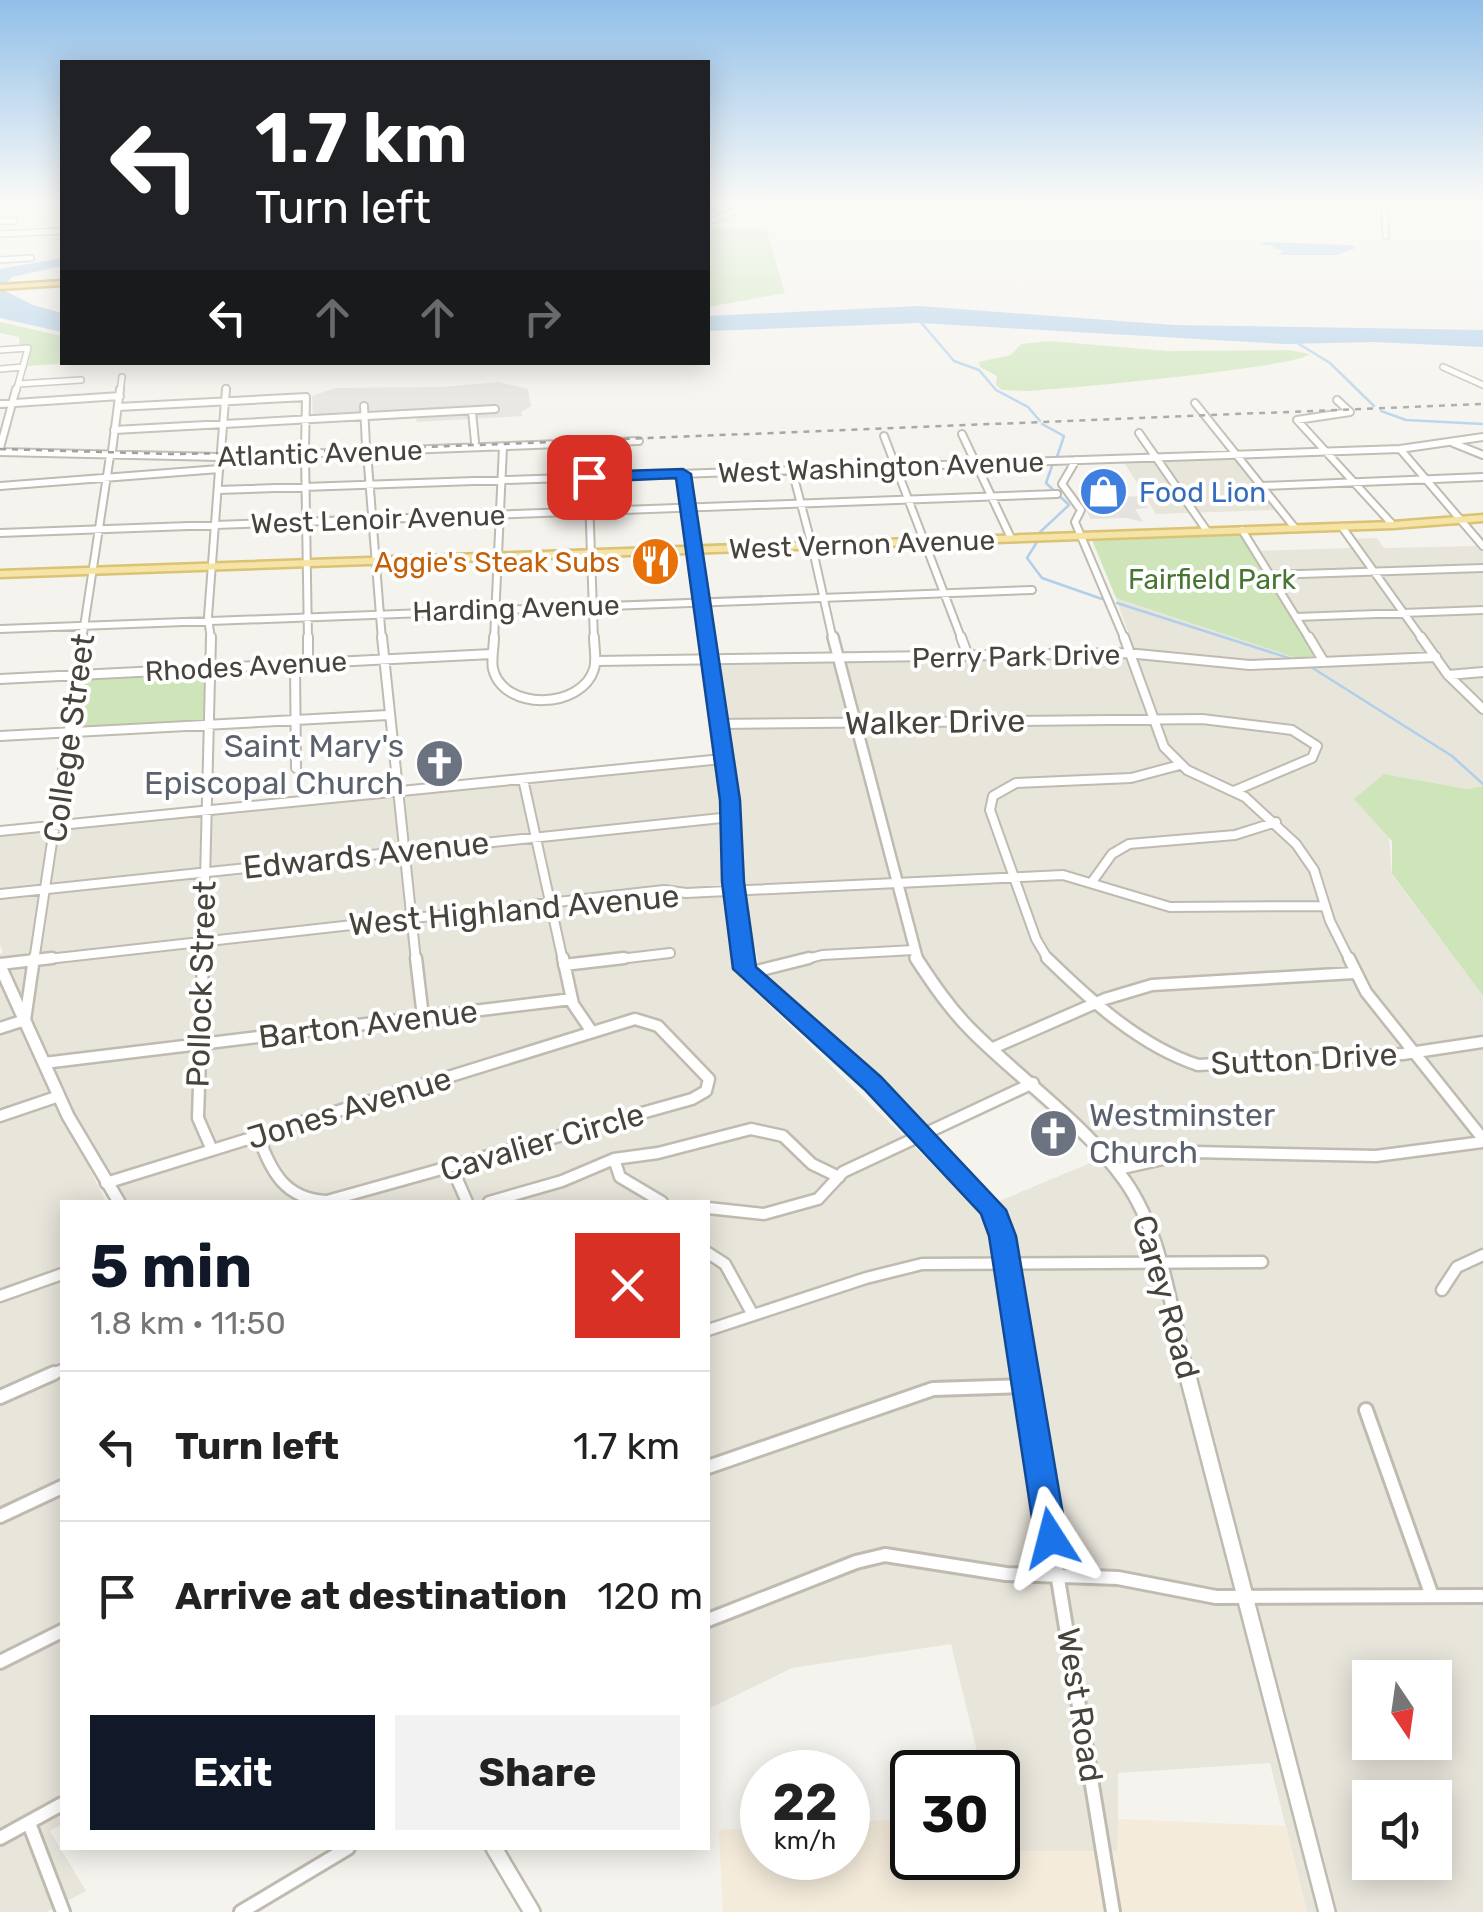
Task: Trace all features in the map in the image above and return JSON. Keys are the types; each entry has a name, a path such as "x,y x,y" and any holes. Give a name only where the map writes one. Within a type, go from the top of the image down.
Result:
{"main road":[{"name":"West Vernon Avenue","path":"0,574 1342,527 1483,518"}],"street":[{"path":"0,350 28,348 0,447"},
{"path":"1443,367 1483,385"},
{"path":"0,369 23,368"},
{"name":"College Street","path":"26,1020 122,377"},
{"path":"18,384 81,380"},
{"name":"Pollock Street","path":"212,1150 198,1118 211,668 209,620 226,388"},
{"path":"0,404 120,396"},
{"path":"118,407 306,397 308,663"},
{"path":"1337,400 1350,412 1298,420 1393,525"},
{"path":"1195,403 1295,528"},
{"path":"364,406 388,715 422,1017"},
{"path":"114,430 494,409"},
{"path":"472,411 475,442"},
{"path":"1139,433 1207,532"},
{"path":"962,434 1011,538"},
{"name":"Atlantic Avenue","path":"367,449 503,447 628,436"},
{"path":"884,436 968,656"},
{"name":"West Washington Avenue","path":"218,490 1400,449 1483,437"},
{"path":"503,447 492,654 499,686 514,695 536,699 558,697 586,687 596,662 587,440"},
{"name":"Atlantic Avenue","path":"0,447 221,454 475,442 640,441"},
{"path":"1450,442 1483,455"},
{"path":"1400,449 1483,546"},
{"path":"1076,460 1062,482 1082,510 1075,522 1084,536 1164,747 1180,765 1234,791 1276,822 1308,860 1354,972 1483,1141 1376,1156 1194,1152 1118,1170"},
{"path":"0,486 219,469"},
{"name":"Carey Road","path":"792,470 914,950 938,994 1086,1130 1118,1170 1142,1210 1160,1263 1327,1912"},
{"path":"683,474 731,817 745,969 749,973 822,955 914,950"},
{"path":"1262,486 1483,477"},
{"name":"West Lenoir Avenue","path":"0,533 1057,494"},
{"path":"1342,527 1448,674 1481,704"},
{"path":"1242,530 1324,662"},
{"path":"1269,575 1483,568"},
{"name":"Harding Avenue","path":"0,628 1032,590"},
{"path":"1296,617 1483,610"},
{"name":"Perry Park Drive","path":"596,662 1127,653 1245,665 1436,657"},
{"name":"Rhodes Avenue","path":"0,678 492,654"},
{"path":"295,664 296,768"},
{"path":"1448,674 1483,672"},
{"path":"0,736 388,715"},
{"name":"Walker Drive","path":"717,724 1202,718 1282,728 1315,743 1318,751 1312,758 1234,791"},
{"path":"0,831 722,758"},
{"name":"Sutton Drive","path":"1180,765 1131,778 1027,781 1002,788 989,806 1047,958 1095,1004 1168,1055 1198,1065 1414,1052 1483,1042"},
{"path":"523,779 572,999 592,1032"},
{"name":"Edwards Avenue","path":"0,894 731,817"},
{"path":"1092,882 1112,854 1130,844 1235,836 1276,822"},
{"name":"West Highland Avenue","path":"0,965 664,890 686,893 1063,875 1170,907 1325,906"},
{"path":"564,965 670,952"},
{"path":"0,965 59,1096 117,1200"},
{"path":"993,1048 1095,1004 1174,982 1354,972"},
{"name":"West Road","path":"749,973 923,1134 992,1210 1000,1227 1113,1912"},
{"name":"Barton Avenue","path":"44,1063 572,999"},
{"name":"Cavalier Circle","path":"331,1200 679,1103 697,1097 708,1087 706,1073 651,1021 635,1019 592,1032"},
{"path":"0,1028 26,1020"},
{"name":"Jones Avenue","path":"106,1183 592,1032"},
{"path":"710,1208 777,1212 824,1195 839,1176 1033,1083"},
{"path":"0,1116 59,1096"},
{"path":"496,1200 562,1181 614,1159 760,1130 784,1136 812,1164 839,1176"},
{"name":"Cavalier Circle","path":"258,1136 283,1190 299,1199 313,1200"},
{"path":"614,1159 620,1177 659,1200"},
{"path":"456,1176 467,1200"},
{"path":"710,1253 726,1264 753,1316"},
{"path":"1442,1290 1457,1266 1483,1255"},
{"path":"710,1329 904,1268 1262,1262"},
{"path":"0,1296 60,1275"},
{"path":"0,1397 60,1371"},
{"path":"710,1466 933,1389 1026,1386"},
{"path":"1366,1410 1432,1596"},
{"path":"0,1516 60,1488"},
{"path":"710,1619 874,1557 898,1556 1006,1574 1118,1578 1190,1594 1247,1598 1483,1596"},
{"path":"0,1662 60,1632"},
{"path":"0,1838 60,1805"},
{"path":"29,1823 63,1912"},
{"path":"240,1912 345,1850"},
{"path":"495,1850 532,1912"}],"shaded area":[{"path":"499,382 528,389 531,406 521,412 522,416 417,422 416,418 367,421 367,416 313,418 312,396 335,388"},
{"path":"1234,456 1274,510 1156,514 1122,459"},
{"path":"1140,496 1148,508 1135,509 1143,522 1127,518 1091,519 1080,500"},
{"path":"1377,538 1384,548 1476,546 1474,540 1483,540 1483,786 1469,789 1384,774 1392,875 1483,996 1483,1912 1307,1912 1270,1763 1118,1773 1118,1851 1020,1851 1020,1750 977,1750 951,1644 792,1668 710,1708 710,1200 111,1200 18,1022 105,1200 60,1200 60,1825 50,1831 86,1891 46,1912 0,1912 0,834 717,763 736,973 985,1216 997,1202 1100,1159 1028,1094 937,1135 761,974 744,896 717,664 1118,656 1134,649 1116,598 1302,660 1316,659 1252,551 1351,548 1345,539"},
{"path":"1118,1819 1286,1826 1307,1912 723,1912 719,1830 740,1829 740,1880 870,1880 870,1821 890,1820 890,1880 1020,1880 1020,1851 1117,1851"}],"green space":[{"path":"710,288 784,288 785,293 710,307"},
{"path":"0,322 60,336 60,364 28,366 32,346 20,347 19,337 0,333"},
{"path":"1049,341 1167,351 1289,350 1310,354 1295,360 1223,371 1028,391 1002,390 996,385 997,376 980,367 979,362 1011,355 1021,344"},
{"name":"Fairfield Park","path":"1240,530 1316,660 1302,660 1116,598 1090,535"},
{"path":"206,670 204,723 77,730 86,676"},
{"path":"1384,774 1468,789 1483,786 1483,996 1392,874 1392,841 1354,799"}],"water":[{"path":"2,288 33,305 60,312 60,332 0,318"},
{"path":"919,306 1174,325 1483,330 1483,347 1374,342 1285,344 920,323 710,331 710,316"}],"waterway":[{"path":"919,320 954,361 979,370 996,390 1028,407 1040,421"},
{"path":"1299,344 1330,363 1374,406"},
{"path":"1381,411 1406,420 1483,424"},
{"path":"1042,424 1064,436 1057,457"},
{"path":"1038,534 1069,505 1046,483 1053,463"},
{"path":"1037,542 1027,558 1042,578 1102,599"},
{"path":"1117,603 1295,660"},
{"path":"1311,667 1452,756 1483,784"}],"railway":[{"path":"0,449 172,454 305,452 1483,404"}],"place":[{"name":"Food Lion","path":"1104,492"},
{"name":"Aggie's Steak Subs","path":"655,562"},
{"name":"Saint Mary's Episcopal Church","path":"439,764"},
{"name":"Westminster Church","path":"1054,1133"}],"route":[{"path":"589,477 683,474 730,800 733,882 745,969 872,1083 992,1210 1003,1236 1051,1538"}]}
